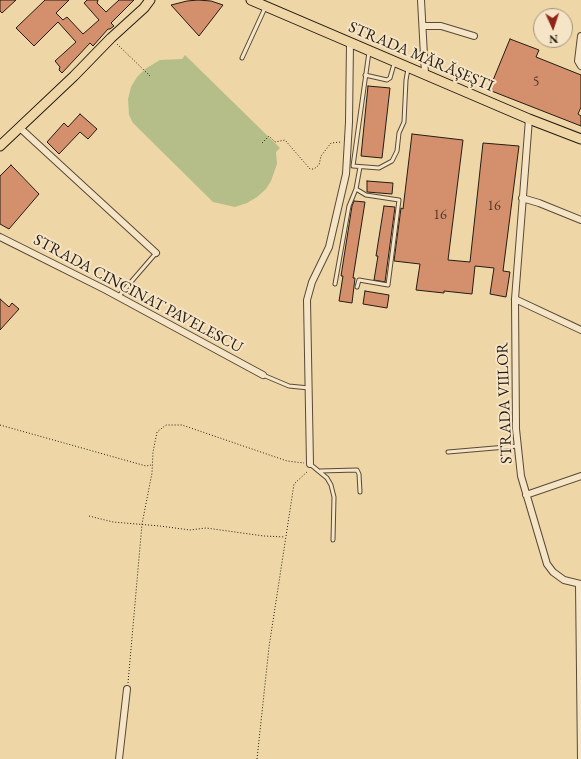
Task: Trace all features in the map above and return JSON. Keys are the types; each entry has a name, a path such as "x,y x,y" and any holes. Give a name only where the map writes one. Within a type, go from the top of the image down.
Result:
{"main road":[{"path":"0,146 144,8 150,0"},
{"path":"144,8 159,0"},
{"name":"STRADA MĂRĂȘEȘTI","path":"251,0 529,119 581,138"}],"street":[{"path":"421,0 424,26 425,74"},
{"path":"424,26 441,26 474,36"},
{"path":"581,36 578,61 581,66"},
{"path":"310,464 307,300 312,282 329,247 350,166 347,141 349,122 350,43"},
{"name":"STRADA VIILOR","path":"529,119 515,299 516,429 521,476 547,564 553,572 564,580 580,584 581,759"},
{"path":"20,128 156,253"},
{"path":"522,198 539,203 581,220"},
{"name":"STRADA CINCINAT PAVELESCU","path":"0,237 118,297 263,375"},
{"path":"515,299 581,330"},
{"path":"526,495 581,476"},
{"path":"119,759 127,689"}],"lane":[{"path":"242,58 266,6"},
{"path":"369,51 350,166 379,168 392,161 397,151 400,133 404,122 408,68"},
{"path":"365,75 387,80 390,78 394,62"},
{"path":"335,284 349,206 356,189 360,167"},
{"path":"356,189 366,195 398,200 388,285 359,280 357,287"},
{"path":"118,297 156,253"},
{"path":"263,375 289,386 309,388"},
{"path":"448,452 518,446"},
{"path":"310,464 320,471 331,485 334,497 333,540"},
{"path":"320,471 356,470 359,474 360,492"}],"path":[{"path":"111,38 150,76"},
{"path":"262,143 269,136 275,142 285,140 310,169 314,169 319,165 321,156 331,143 347,141"},
{"path":"0,424 146,466 151,465"},
{"path":"127,689 142,524 152,473 152,452 157,432 166,425 182,425 287,461 310,464 308,472 294,484 269,647 257,759"},
{"path":"89,516 113,522 190,530 206,528 264,536 285,537"}],"green space":[{"path":"185,55 280,148 276,152 277,164 271,181 266,189 247,203 235,207 213,202 133,123 129,115 128,99 131,87 137,77 145,69 160,60 182,59"}],"building":[{"path":"0,0 16,0 2,13 0,11"},
{"path":"45,0 69,0 56,13 63,20 67,17 83,34 99,20 84,3 87,0 98,0 97,3 106,12 119,0 134,0 111,23 114,26 108,29 93,46 90,43 62,73 59,70 60,67 55,61 76,42 58,22 34,46 16,28"},
{"path":"198,0 211,1 223,5 199,36 171,5"},
{"path":"510,39 539,50 536,57 581,75 581,107 578,114 581,116 581,126 489,90"},
{"path":"368,86 390,88 382,158 361,156"},
{"path":"80,114 97,129 88,139 80,132 59,154 47,142 64,123 68,127"},
{"path":"412,134 463,140 448,260 470,262 483,143 519,146 503,271 510,272 506,297 490,294 494,268 475,266 472,294 444,291 444,293 416,290 420,264 394,261 401,208 403,209"},
{"path":"11,165 39,194 9,229 0,224 0,176"},
{"path":"367,181 393,183 392,194 367,192"},
{"path":"354,201 365,202 353,278 355,278 352,303 339,301 343,276 341,276"},
{"path":"384,206 395,207 385,282 374,280 378,256 376,256"},
{"path":"365,291 389,295 387,308 363,304"},
{"path":"0,299 9,307 12,303 19,309 0,330"}]}
